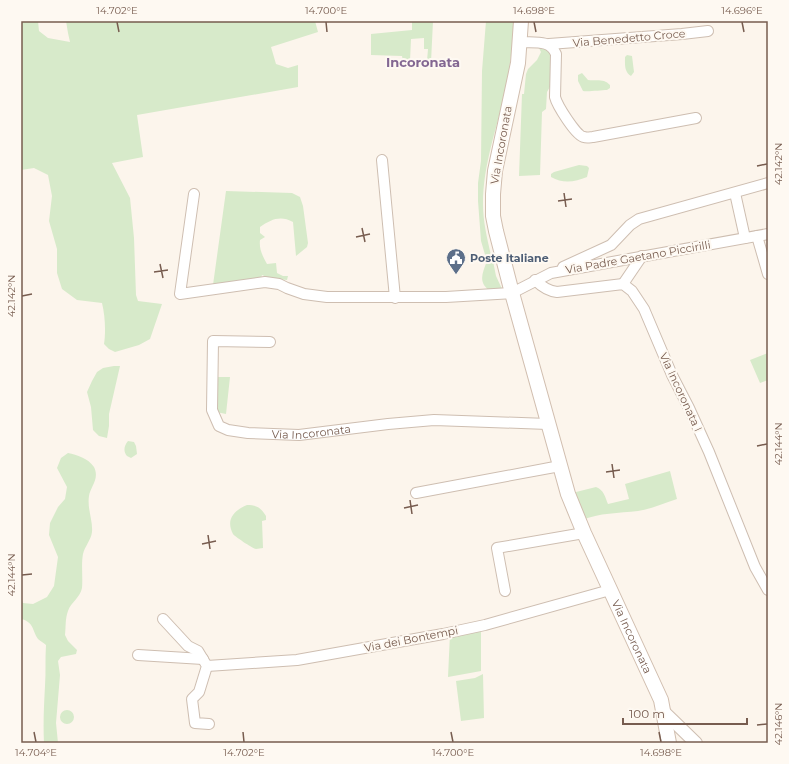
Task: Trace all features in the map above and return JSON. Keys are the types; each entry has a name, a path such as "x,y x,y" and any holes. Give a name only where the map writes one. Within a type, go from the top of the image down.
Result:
{"main road":[{"name":"Via Incoronata","path":"521,21 518,63 499,148 492,194 493,216 496,231 568,494 584,533 661,700 669,743"}],"street":[{"name":"Via Benedetto Croce","path":"520,42 549,44 708,31"},
{"path":"549,44 554,48 556,54 555,97 557,103 577,133 583,138 696,118"},
{"path":"382,160 395,298"},
{"path":"550,273 611,245 630,224 639,219 768,183"},
{"path":"735,193 745,238"},
{"path":"194,194 180,294 265,282 273,282 304,294 327,297 446,297 512,293"},
{"name":"Via Padre Gaetano Piccirilli","path":"512,293 550,273 768,234"},
{"path":"757,236 768,274"},
{"path":"535,280 549,291 557,292 623,284 642,256"},
{"name":"Via Incoronata I","path":"623,284 632,291 644,309 672,375 709,452 755,567 768,590"},
{"name":"Via Incoronata","path":"270,342 213,341 212,410 219,426 228,430 248,433 299,435 434,420 548,424"},
{"path":"416,493 560,466"},
{"path":"505,591 497,548 584,533"},
{"name":"Via dei Bontempi","path":"138,655 205,662 297,660 485,625 610,590"},
{"path":"163,619 188,646 198,651 205,662 198,692 192,699 192,708 195,723 209,724"},
{"path":"664,712 696,743"}],"green space":[{"path":"21,21 38,21 39,31 48,38 70,42 66,21 315,21 318,32 271,47 276,64 288,68 298,65 298,87 137,115 143,157 112,163 130,198 134,238 136,295 138,301 162,304 150,339 139,345 115,352 109,349 104,344 105,324 102,303 77,300 62,289 57,273 57,249 49,221 52,196 48,175 34,168 21,170"},
{"path":"412,21 433,21 431,62 427,61 428,49 424,49 424,38 411,39 410,61 403,61 402,56 371,55 371,34 412,30"},
{"path":"486,21 514,21 507,82 485,175 483,210 491,255 486,258 481,241 478,183 481,161 482,71"},
{"path":"538,46 551,47 554,63 551,85 547,92 546,109 542,112 540,175 519,176 522,94 524,94 528,69 537,60 541,52"},
{"path":"627,55 632,56 634,72 631,76 625,68 625,57"},
{"path":"582,73 588,80 605,81 610,85 610,88 607,90 583,91 578,81 578,75"},
{"path":"579,165 587,166 589,168 587,177 569,182 560,181 551,177 551,174 554,172"},
{"path":"226,191 292,193 300,197 303,206 308,243 307,247 296,256 293,222 280,218 268,222 260,227 260,233 265,237 260,240 260,249 267,264 276,263 277,273 283,276 288,276 287,280 269,278 262,275 261,278 213,285"},
{"path":"487,261 493,261 496,276 502,289 490,291 486,288 482,281"},
{"path":"768,353 768,380 760,383 750,360"},
{"path":"120,366 109,414 107,438 99,436 93,430 91,407 87,392 97,372 103,368"},
{"path":"218,377 230,377 226,414 216,412"},
{"path":"128,441 134,442 136,446 137,454 131,458 127,456 125,450"},
{"path":"68,453 86,459 92,464 96,471 89,501 92,532 83,554 82,588 79,595 69,608 66,620 65,635 68,641 77,650 76,654 61,657 58,661 60,675 56,723 58,743 44,743 46,645 38,639 31,624 21,619 21,598 23,603 33,604 47,597 54,586 58,557 49,535 50,523 58,507 65,499 67,487 57,468 61,458"},
{"path":"670,471 677,499 643,510 602,515 582,520 572,493 596,487 603,492 608,504 629,499 625,484"},
{"path":"247,505 258,508 266,516 266,520 262,521 263,548 256,549 247,544 234,535 231,529 230,524 232,516 235,512"},
{"path":"481,628 481,671 448,677 450,634"},
{"path":"483,674 484,718 461,721 456,681 475,678"},
{"path":"64,710 70,710 74,714 74,720 70,724 64,724 60,720 60,714"}],"place":[{"name":"Poste Italiane","path":"456,275"}],"district":[{"name":"Incoronata","path":"423,62"}]}
